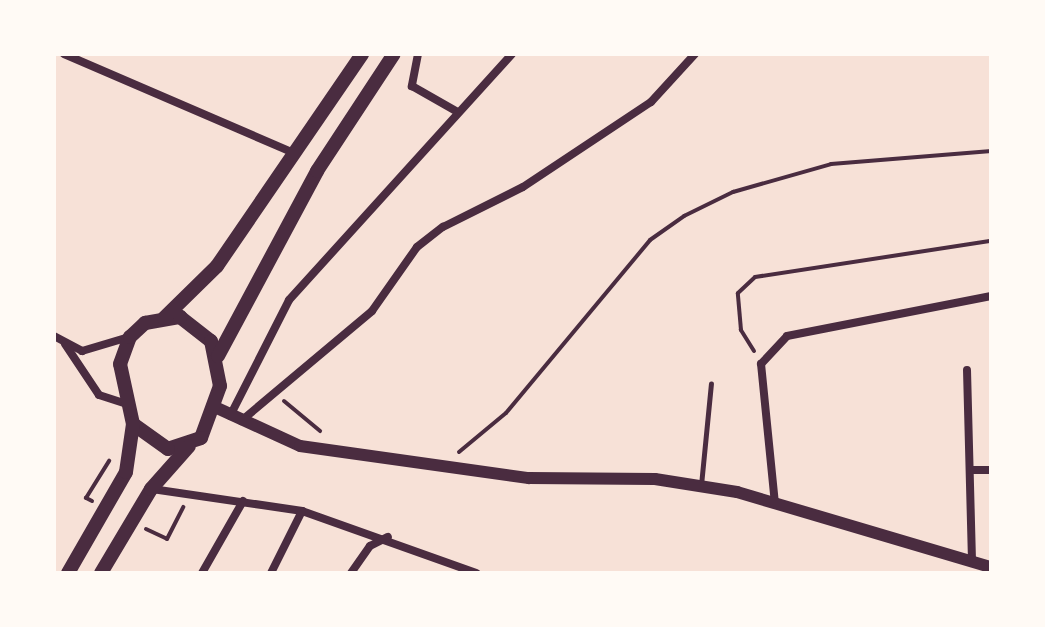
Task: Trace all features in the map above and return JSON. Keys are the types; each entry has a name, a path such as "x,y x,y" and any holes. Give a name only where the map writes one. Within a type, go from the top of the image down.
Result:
{"main road":[{"path":"189,446 149,442 133,424 124,403 120,364 130,337 164,318 217,266 362,54"},
{"path":"101,573 151,489 209,428 217,408 218,356 317,171 394,54"},
{"path":"164,318 202,328 218,356"},
{"path":"68,573 126,472 133,424"}],"street":[{"path":"64,54 294,153"},
{"path":"418,54 412,86 456,111"},
{"path":"234,420 289,300 456,111 512,54"},
{"path":"234,420 276,392 372,311 417,247 443,227 523,187 651,102 695,54"},
{"path":"775,504 761,364 787,336 991,296"},
{"path":"54,336 65,344 99,395 124,403"},
{"path":"65,344 103,348 130,337"},
{"path":"967,370 972,562"},
{"path":"217,408 234,420 300,446 446,468 701,486 775,504 991,567"},
{"path":"970,470 991,470"},
{"path":"151,489 302,511 388,537 476,573"},
{"path":"202,573 243,501"},
{"path":"271,573 302,511"},
{"path":"351,573 370,546 388,537"}],"lane":[{"path":"701,486 711,383"}],"path":[{"path":"448,456 506,413 650,240 684,216 733,192 831,164 991,151"},
{"path":"761,364 741,330 738,293 755,277 991,241"},
{"path":"276,392 330,437"},
{"path":"86,498 97,479"},
{"path":"167,539 178,516"}]}
